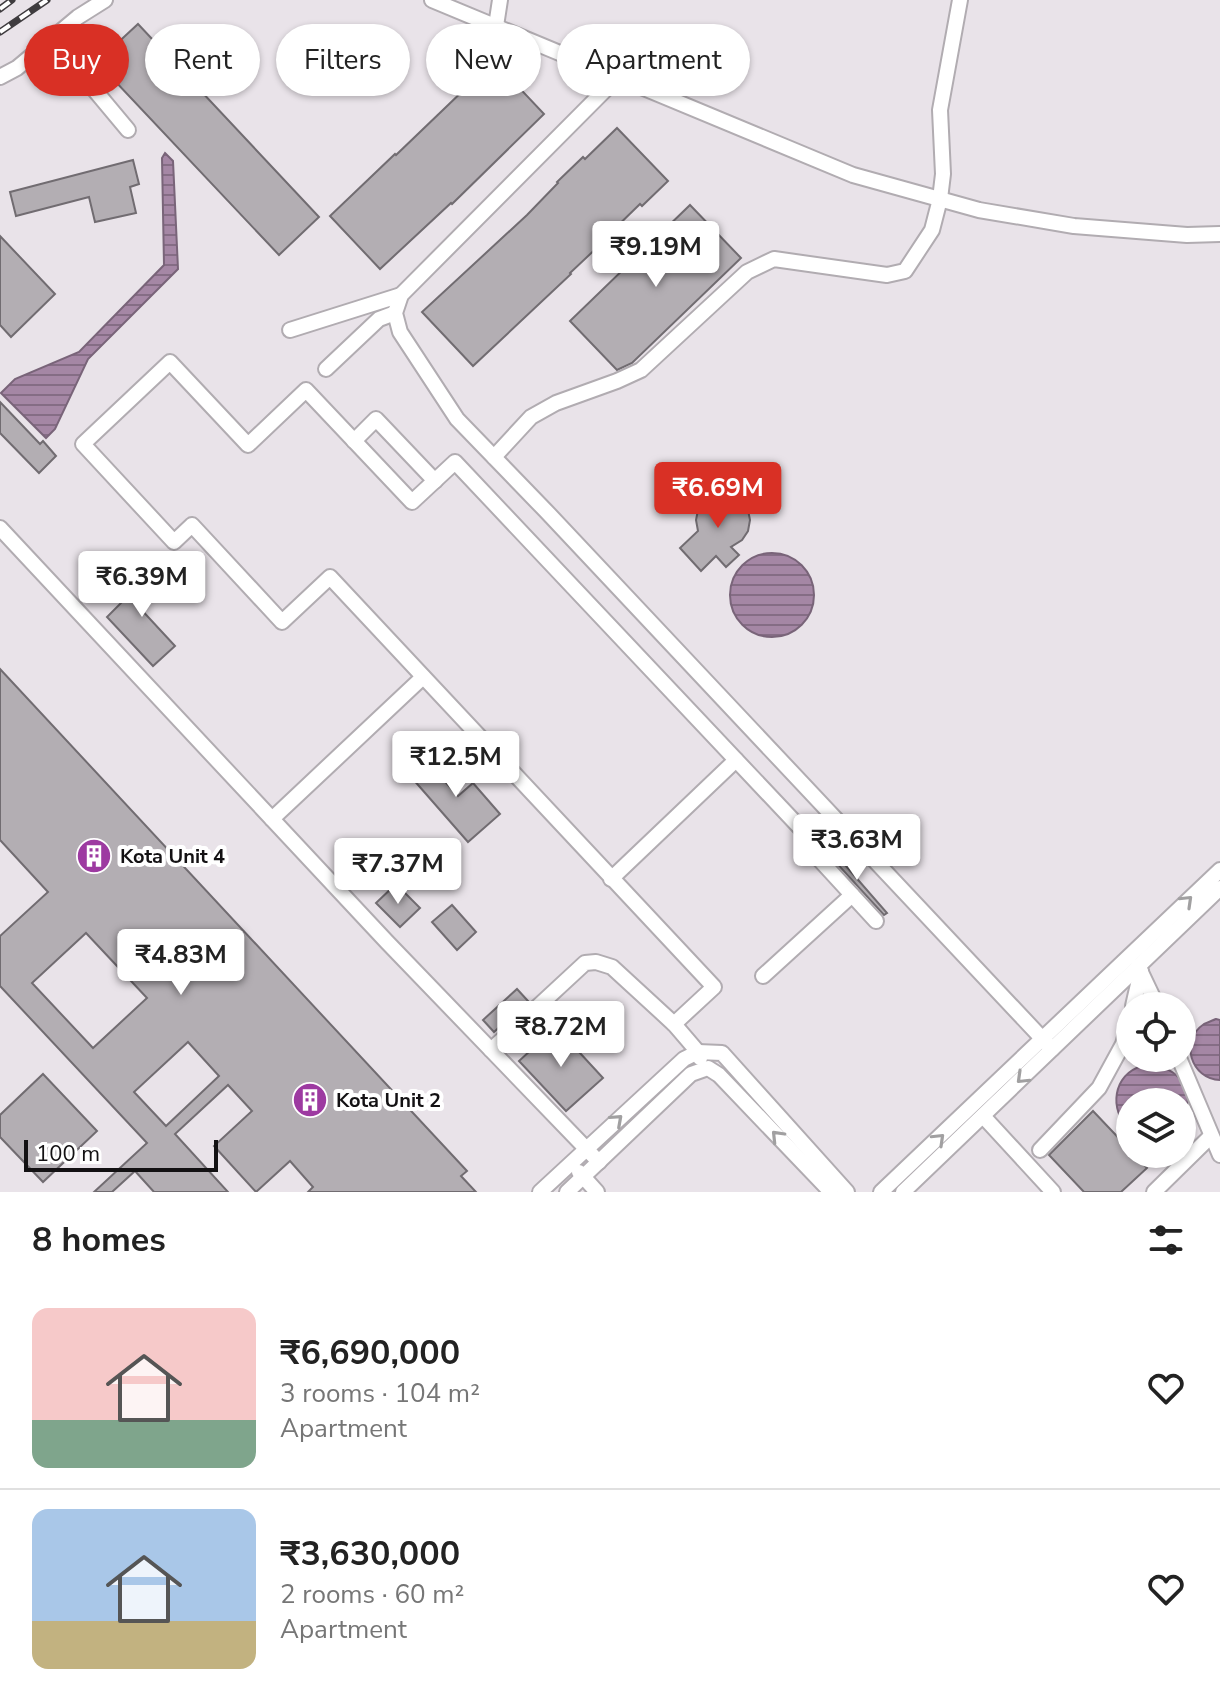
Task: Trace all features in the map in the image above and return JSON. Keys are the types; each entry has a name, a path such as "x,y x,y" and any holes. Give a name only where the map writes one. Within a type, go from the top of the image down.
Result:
{"lane":[{"path":"70,24 105,0"},
{"path":"432,0 491,24"},
{"path":"496,24 500,0"},
{"path":"494,457 531,417 556,403 641,370 747,272 774,259 887,275 905,271 932,230 940,199 943,174 940,110 960,0"},
{"path":"0,77 24,62"},
{"path":"100,96 128,130"},
{"path":"599,96 401,295 395,313 400,332 457,419 1048,1044"},
{"path":"664,96 853,175 979,210 1074,226 1187,235 1220,234"},
{"path":"290,330 401,295"},
{"path":"326,369 379,319 395,313"},
{"path":"674,1024 714,987 330,577 282,622 192,525 174,542 83,444 170,362 248,445 306,390 412,502 455,462 822,851 820,860 876,921"},
{"path":"354,441 376,419 435,481"},
{"path":"0,528 599,1162"},
{"path":"272,819 423,677"},
{"path":"611,879 736,760"},
{"path":"903,1192 983,1116 1048,1044 1220,870"},
{"path":"881,1192 1048,1044 1140,968 1220,888"},
{"path":"763,976 852,895"},
{"path":"491,1050 585,963 596,962 612,967 674,1024 698,1052 704,1069"},
{"path":"1136,992 1140,968"},
{"path":"1140,968 1151,992"},
{"path":"540,1192 684,1059 698,1052 722,1053 847,1192"},
{"path":"1040,1150 1099,1088 1116,1057"},
{"path":"567,1192 691,1074 708,1068 719,1075 831,1192"},
{"path":"1186,1072 1220,1155"},
{"path":"983,1116 1053,1192"},
{"path":"1154,1192 1211,1136"},
{"path":"570,1164 597,1192"}],"shaded area":[{"path":"165,153 173,161 178,269 88,359 55,429 46,438 1,393 15,379 79,352 164,265 162,158"},
{"path":"772,553 795,560 807,572 814,595 807,618 795,630 772,637 749,630 737,618 730,595 737,572 749,560"},
{"path":"1220,1020 1220,1080 1210,1078 1196,1066 1196,1031 1204,1024"},
{"path":"1130,1072 1171,1072 1185,1088 1119,1088"}],"building":[{"path":"138,24 145,31 145,96 206,96 319,217 279,255 129,96 129,32"},
{"path":"458,96 527,96 544,114 380,269 330,216"},
{"path":"617,128 668,181 642,206 640,204 473,366 422,312"},
{"path":"133,160 139,184 130,187 136,213 95,222 89,197 16,216 10,192"},
{"path":"690,205 741,258 632,363 617,370 570,321"},
{"path":"0,236 55,294 11,337 0,325"},
{"path":"0,402 40,444 43,441 56,456 39,473 0,433"},
{"path":"723,493 743,501 750,520 748,531 742,540 731,547 739,555 726,567 716,556 701,571 680,548 698,531 698,510 704,501"},
{"path":"150,564 164,578 137,605 175,646 153,666 107,617 132,592 127,587"},
{"path":"0,669 467,1171 461,1176 476,1192 308,1192 313,1187 290,1161 256,1192 214,1146 252,1111 228,1085 175,1134 228,1192 154,1192 135,1171 112,1192 94,1192 147,1143 0,986 0,936 48,892 0,840","holes":["86,933 147,998 93,1048 32,983","188,1042 219,1076 166,1126 134,1092"]},
{"path":"445,749 456,762 440,776 458,796 473,783 500,814 468,842 412,778"},
{"path":"832,850 887,913 884,915 831,857"},
{"path":"396,884 420,908 400,927 376,903"},
{"path":"452,905 476,932 457,950 432,922"},
{"path":"517,989 528,1001 494,1032 483,1020"},
{"path":"556,1027 603,1078 566,1111 519,1061"},
{"path":"43,1074 97,1131 43,1182 0,1137 0,1115"},
{"path":"1093,1111 1116,1135 1116,1168 1147,1168 1121,1192 1084,1192 1049,1155"}],"railway":[{"path":"0,9 12,0"},
{"path":"0,32 47,0"}],"place":[{"name":"Kota Unit 4","path":"94,856"},
{"name":"Kota Unit 2","path":"310,1100"}]}
